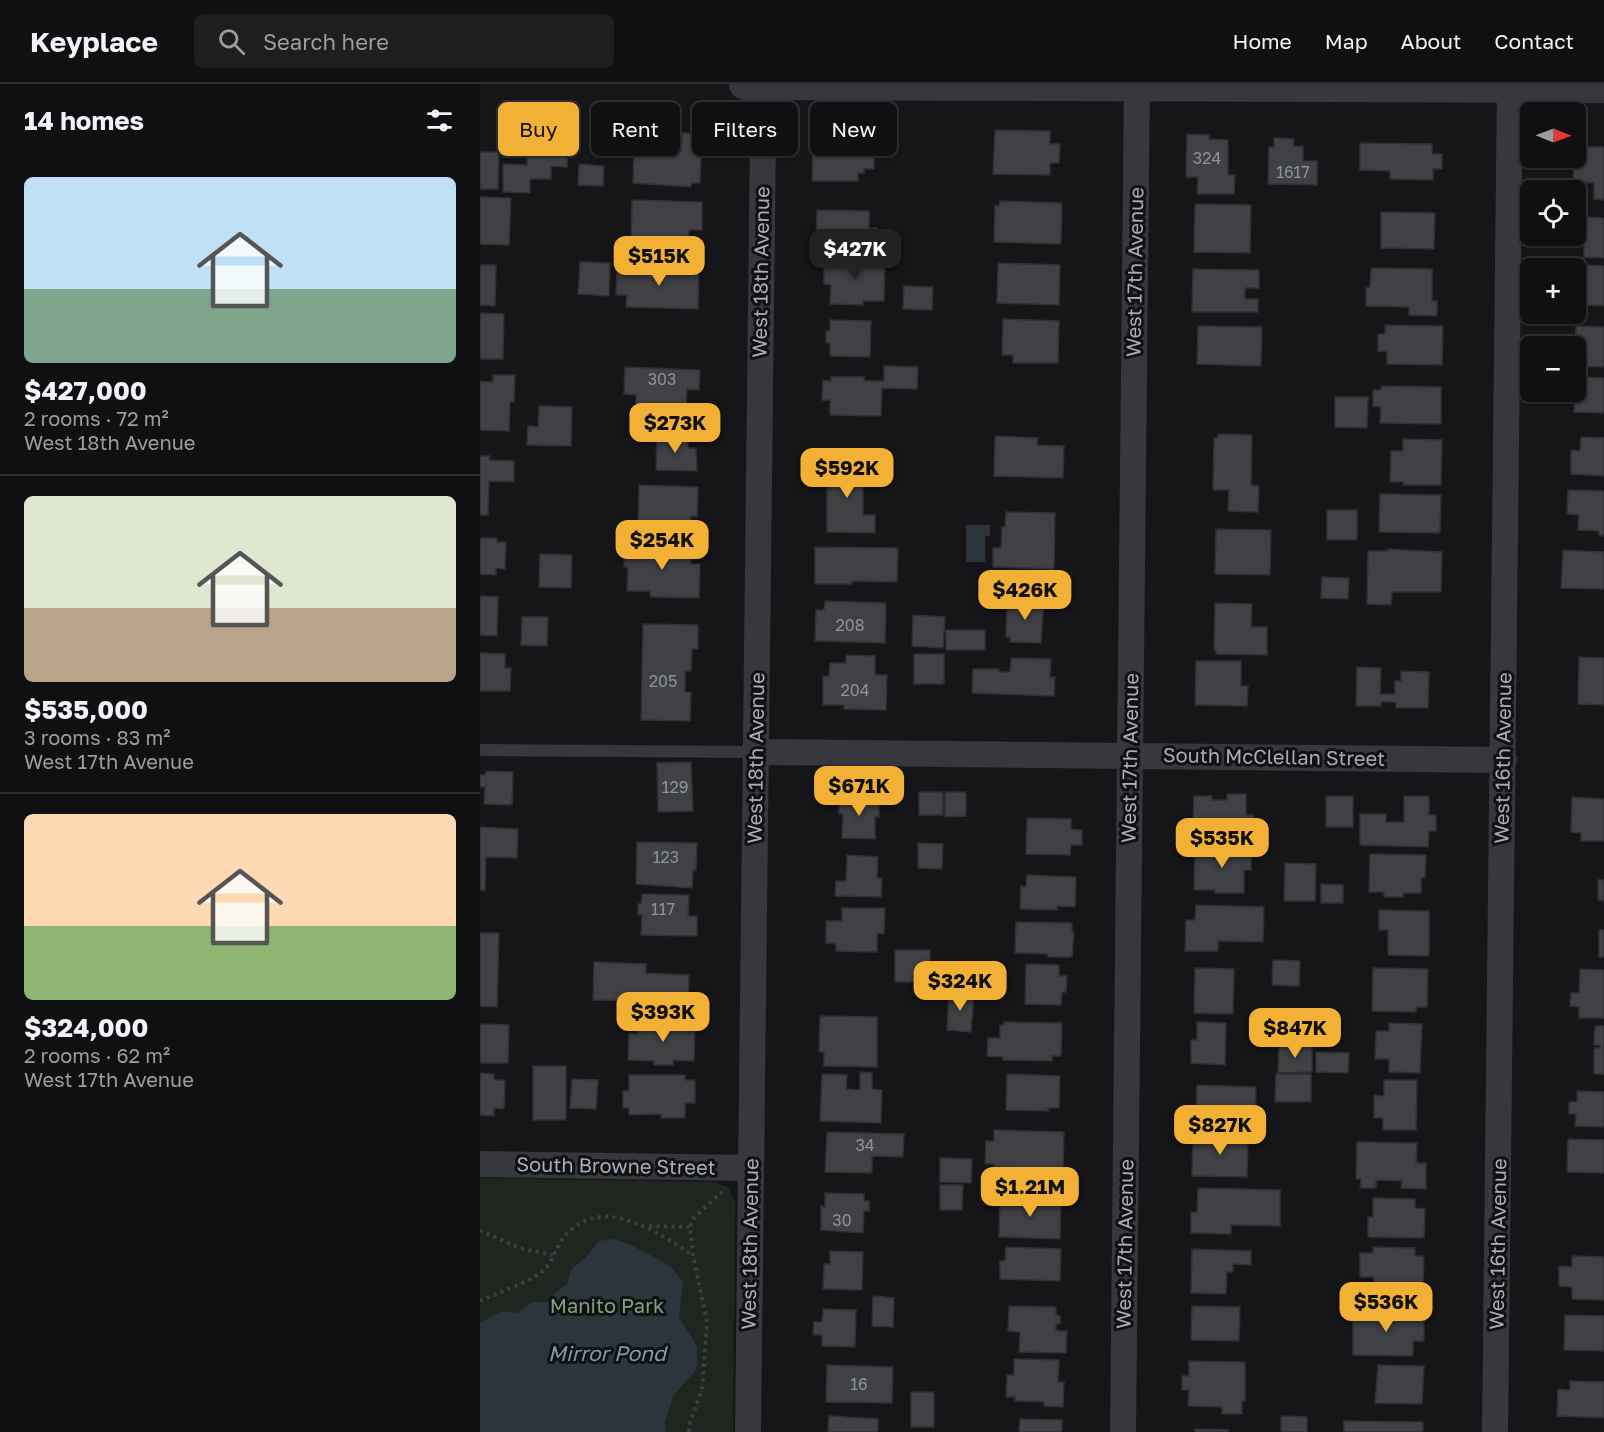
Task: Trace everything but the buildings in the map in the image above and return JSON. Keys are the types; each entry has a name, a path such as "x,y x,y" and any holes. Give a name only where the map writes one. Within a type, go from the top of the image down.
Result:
{"street":[{"path":"745,84 1604,87"},
{"name":"West 18th Avenue","path":"748,1432 763,135 768,84"},
{"name":"West 17th Avenue","path":"1123,1432 1137,85"},
{"name":"West 16th Avenue","path":"1495,1432 1510,85"},
{"name":"South McClellan Street","path":"756,752 1504,760"},
{"name":"South Browne Street","path":"480,1164 751,1168"}],"lane":[{"path":"480,750 756,752"}],"path":[{"path":"690,1432 690,1422 702,1390 706,1322 690,1227 693,1219 726,1189"},
{"path":"480,1301 547,1268 564,1236 580,1222 597,1217 619,1218 646,1226 693,1255"},
{"path":"646,1226 690,1227"},
{"path":"480,1230 519,1248 553,1255"}],"green space":[{"name":"Manito Park","path":"480,1178 714,1182 729,1188 735,1202 733,1432 480,1432"}],"water":[{"path":"966,525 990,525 990,536 985,536 985,562 966,562"},
{"name":"Mirror Pond","path":"614,1239 633,1246 670,1266 683,1282 679,1317 697,1346 697,1365 695,1371 674,1395 665,1421 666,1432 480,1432 480,1323 502,1311 516,1313 533,1302 550,1302 554,1294 567,1284 572,1269 599,1241"}]}
